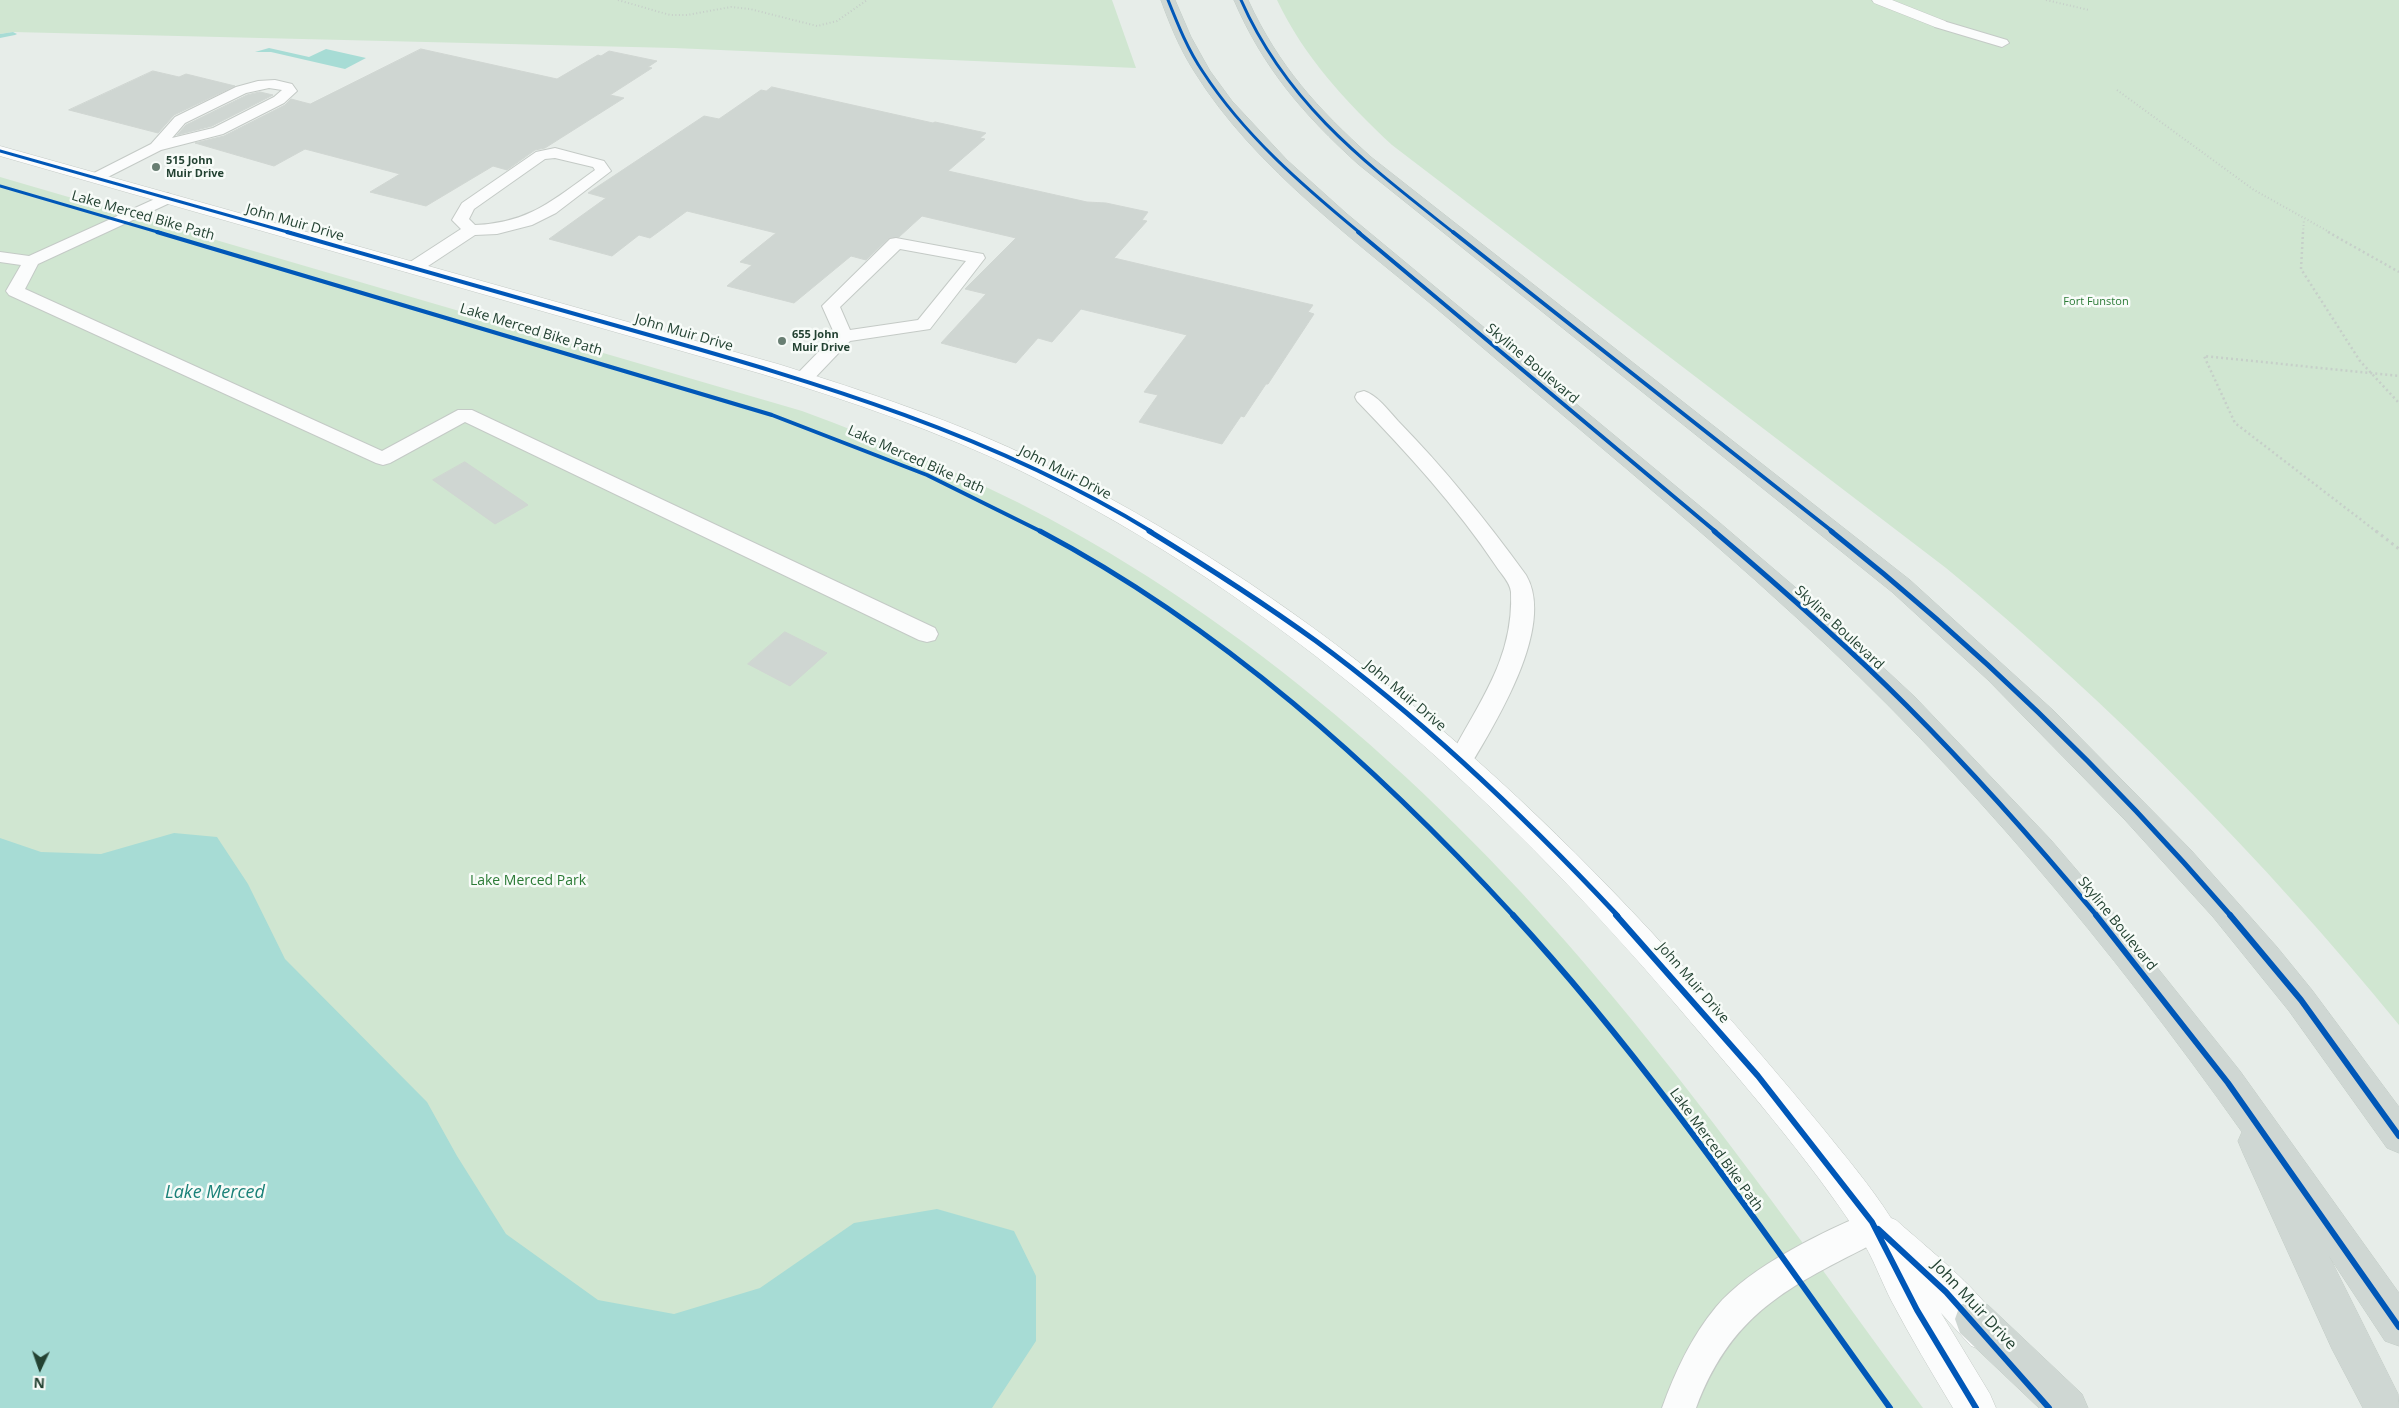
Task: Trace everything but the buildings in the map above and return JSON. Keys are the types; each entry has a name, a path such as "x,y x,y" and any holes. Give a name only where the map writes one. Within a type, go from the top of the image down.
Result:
{"main road":[{"name":"Skyline Boulevard","path":"1168,0 1189,49 1218,93 1287,170 1341,218 1759,570 1818,622 1923,723 1992,793 2084,898 2230,1085 2315,1201 2399,1327"},
{"path":"1241,0 1250,22 1274,61 1308,105 1356,153 1417,204 1901,586 2036,708 2188,868 2266,958 2347,1062 2399,1136"},
{"path":"2230,1085 2342,1326 2384,1408"},
{"path":"1974,1320 2068,1408"}],"street":[{"path":"1879,0 1940,24"},
{"name":"John Muir Drive","path":"0,151 803,379 876,402 1030,466 1133,520 1237,584 1347,663 1461,759 1593,888 1665,966 1792,1119 1875,1226 1908,1293 1976,1408"},
{"name":"John Muir Drive","path":"1875,1226 1907,1253 1974,1320 2049,1408"}],"lane":[{"path":"1940,24 2002,43"},
{"path":"95,178 156,147 218,131 279,100 290,91 287,87 272,84 241,90 180,120 156,147"},
{"path":"413,268 471,230 498,229 526,222 550,210 603,171 599,164 555,153 541,155 468,206 460,220 471,230"},
{"path":"0,257 31,262 168,198"},
{"path":"803,379 844,336 924,325 977,258 896,243 831,306 844,336"},
{"path":"31,262 15,291 383,459 465,414 927,634"},
{"path":"1364,397 1434,468 1491,541 1522,588 1517,647 1498,698 1461,759"},
{"path":"1679,1408 1706,1350 1735,1311 1755,1294 1791,1271 1875,1226"}],"path":[{"path":"618,0 670,15 687,15 731,8 750,8 817,26 827,26 836,22 867,0"},
{"path":"2046,0 2088,10"},
{"path":"2117,90 2254,190 2399,272"},
{"path":"2304,218 2301,269 2360,361 2399,403"},
{"path":"2399,376 2373,375 2204,356 2235,423 2399,549"}],"green space":[{"path":"0,0 1112,0 1136,68 674,48 13,32 0,34"},
{"name":"Fort Funston","path":"1277,0 2399,0 2399,1025 2294,902 2240,843 2184,785 2068,674 1946,568 1392,145 1327,78 1300,41"},
{"name":"Lake Merced Park","path":"0,177 802,411 896,447 988,488 1048,518 1129,565 1207,616 1282,671 1354,731 1423,793 1489,859 1553,927 1654,1047 1771,1200 1923,1408 0,1408"}],"water":[{"path":"269,48 309,57 326,49 366,58 345,69 271,52 255,52"},
{"name":"Lake Merced","path":"174,833 217,837 248,884 285,959 427,1102 457,1156 506,1234 598,1300 674,1314 760,1288 854,1223 937,1209 1014,1231 1036,1276 1036,1341 992,1408 0,1408 0,838 41,852 101,854"}],"waterway":[{"path":"0,36 13,34"}],"cycle path":[{"path":"1168,0 1183,37 1202,72 1252,135 1280,164 1341,218 1756,566 1856,657 1974,775 2041,849 2167,1003 2286,1163 2399,1327"},
{"path":"1241,0 1255,31 1272,60 1292,88 1339,138 1417,204 1901,586 2045,718 2136,811 2266,957 2317,1023 2399,1136"},
{"path":"0,151 770,369 870,401 999,452 1031,467 1131,520 1226,578 1317,642 1405,711 1488,785 1568,863 1644,944 1777,1100 1835,1172 1872,1222 1917,1310 1976,1408"},
{"name":"Lake Merced Bike Path","path":"0,186 740,404 803,426 865,449 987,503 1063,543 1137,588 1208,637 1277,689 1343,745 1467,865 1525,928 1622,1043 1668,1102 1890,1408"},
{"path":"1878,1229 1946,1292 1988,1337 2049,1408"}],"place":[{"name":"515 John Muir Drive","path":"156,167"},
{"name":"655 John Muir Drive","path":"782,341"}]}
